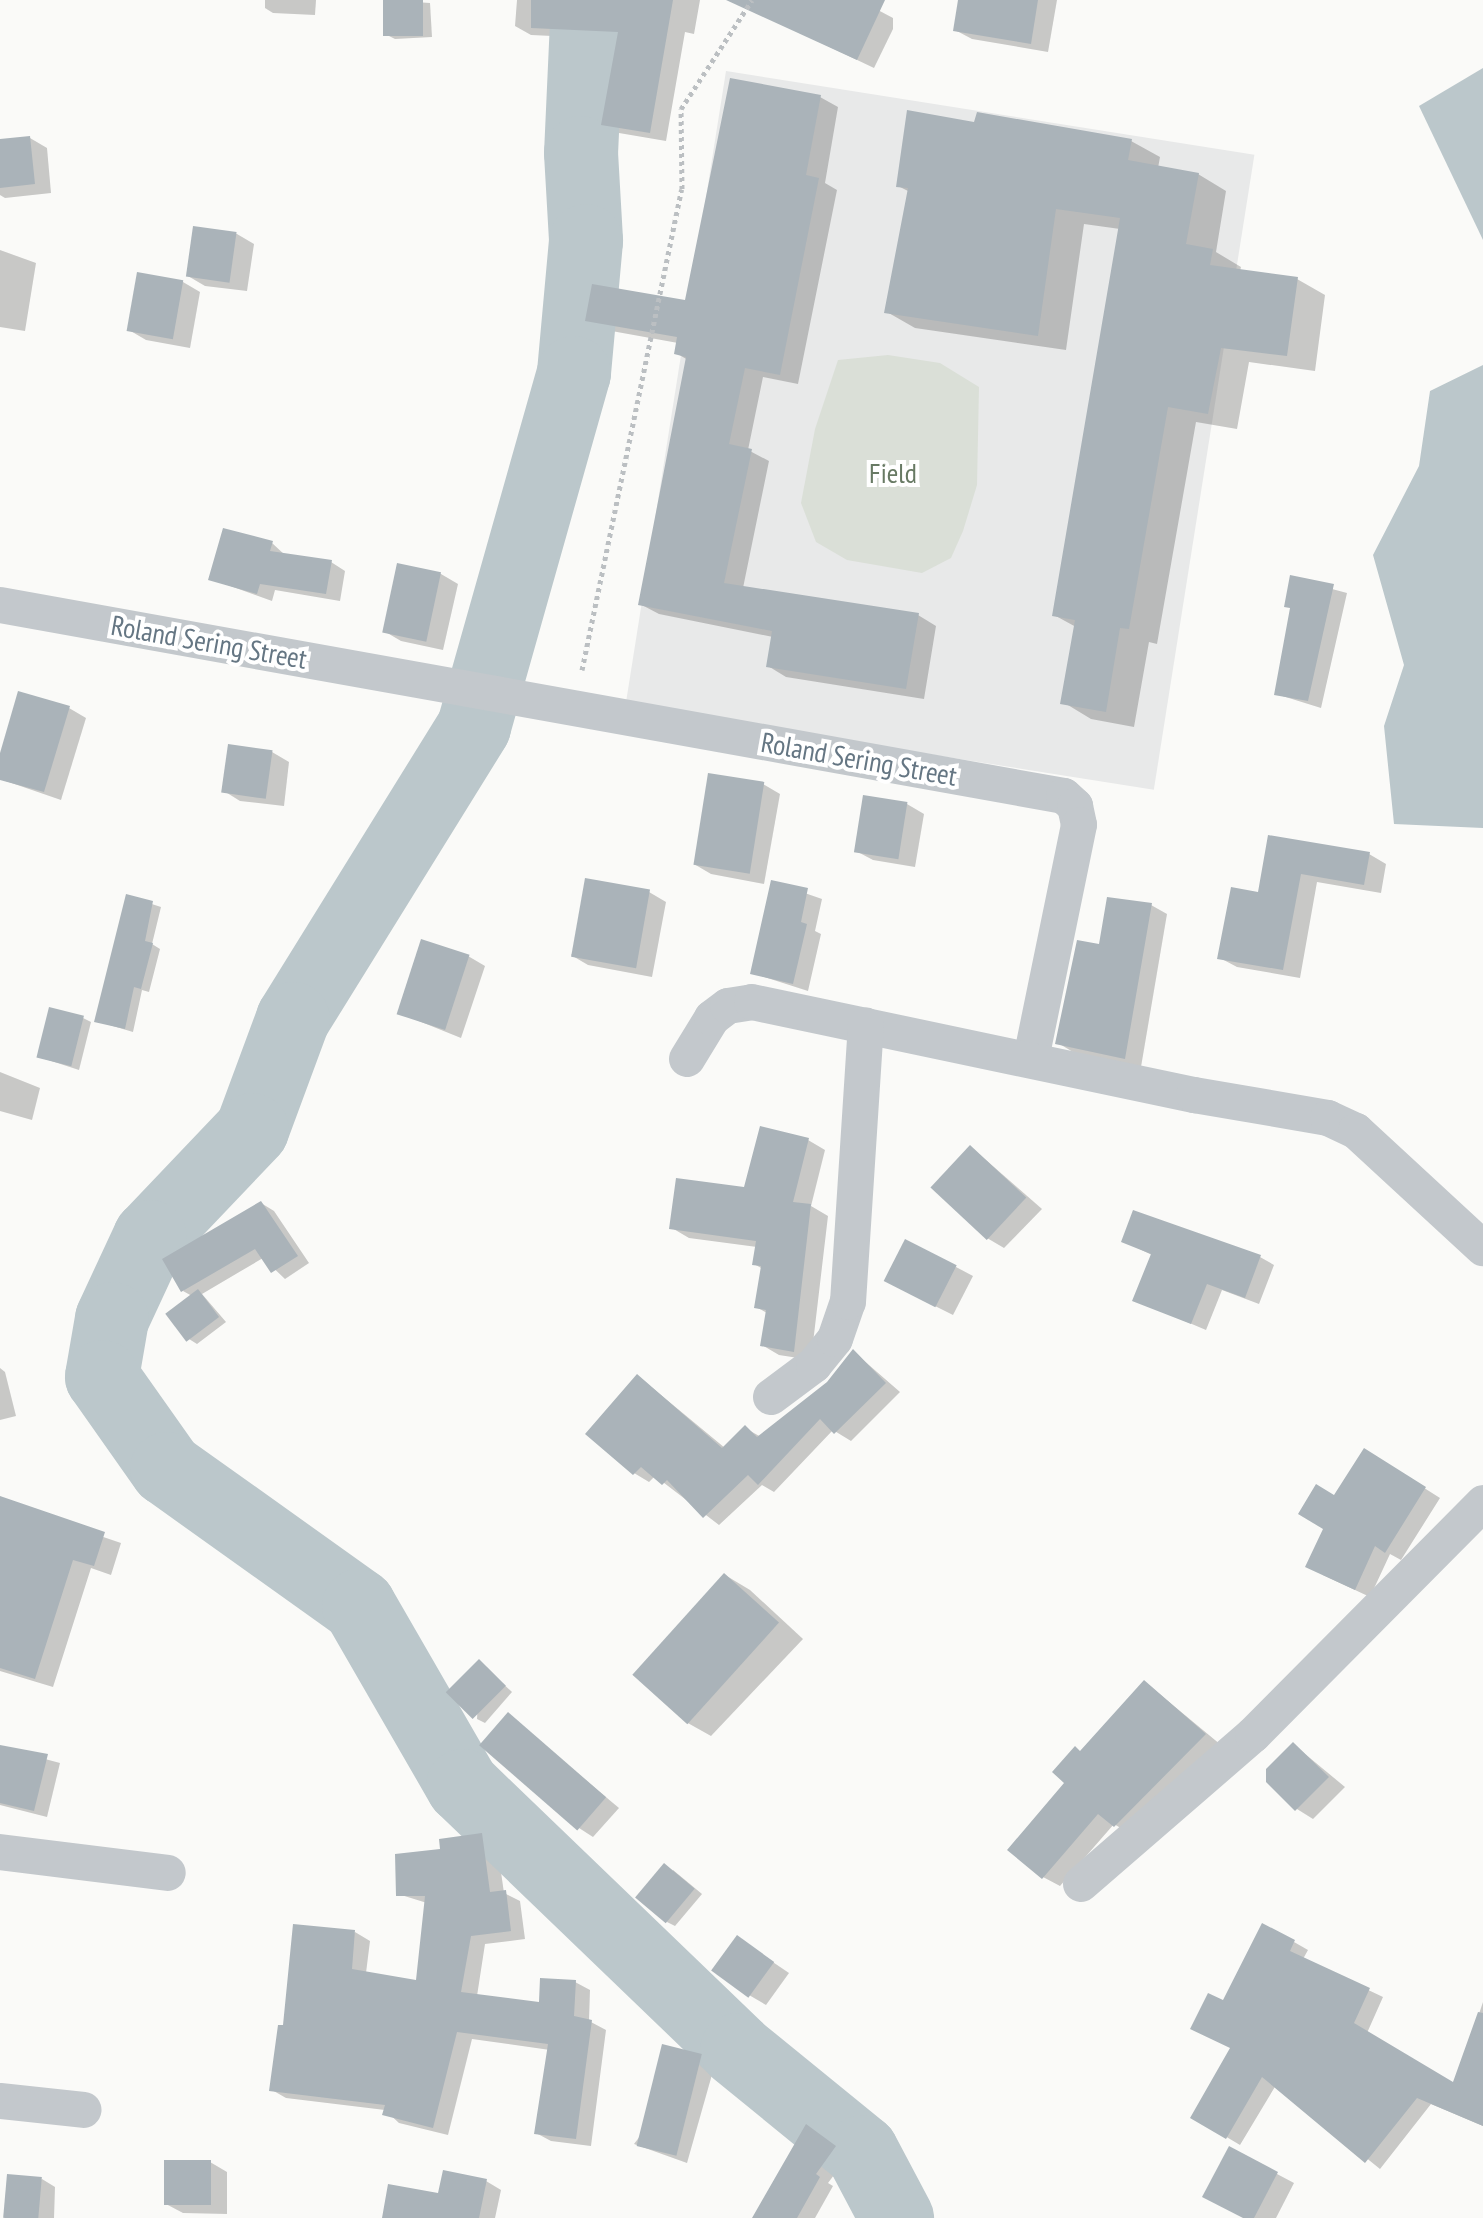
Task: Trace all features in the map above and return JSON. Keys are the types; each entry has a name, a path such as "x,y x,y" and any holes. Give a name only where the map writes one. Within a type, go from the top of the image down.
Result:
{"street":[{"name":"Roland Sering Street","path":"0,605 1064,796 1075,806 1079,825 1031,1059"},
{"path":"687,1059 712,1018 728,1006 752,1002 1328,1118 1356,1131 1483,1248"},
{"path":"771,1397 814,1365 835,1339 848,1302 866,1026"},
{"path":"1081,1884 1253,1735 1483,1503"},
{"path":"0,1852 168,1873"},
{"path":"0,2101 84,2110"}],"path":[{"path":"574,706 682,189 681,109 752,0"}],"shaded area":[{"path":"1483,68 1483,240 1419,106"},
{"path":"726,71 1254,155 1154,790 625,706"},
{"path":"1483,365 1483,828 1394,824 1384,726 1404,665 1373,555 1419,466 1430,391"}],"green space":[{"name":"Field","path":"888,355 940,363 979,387 977,485 963,531 951,558 922,573 847,560 816,542 801,503 815,429 838,360"}],"building":[{"path":"383,0 423,0 423,36 383,36"},
{"path":"531,0 673,0 650,133 601,125 618,32 531,28"},
{"path":"726,0 885,0 857,60"},
{"path":"958,0 1038,0 1031,44 953,31"},
{"path":"730,78 821,95 806,175 819,178 780,375 745,368 729,444 752,449 724,583 919,613 906,689 766,667 772,631 638,605 686,357 674,354 677,337 585,321 592,284 685,300"},
{"path":"907,110 974,122 977,112 1132,139 1128,160 1199,173 1186,244 1213,249 1210,265 1298,277 1287,356 1221,348 1208,414 1168,407 1129,629 1120,628 1106,712 1060,704 1075,620 1052,616 1120,218 1056,209 1038,336 884,313 908,188 896,187"},
{"path":"30,136 35,184 0,188 0,139"},
{"path":"193,226 237,232 229,283 186,277"},
{"path":"137,272 183,280 173,339 127,331"},
{"path":"223,528 273,541 270,551 332,560 326,594 260,584 257,594 208,580"},
{"path":"397,563 441,572 426,642 382,632"},
{"path":"1290,575 1334,584 1308,701 1274,695 1290,608 1284,607"},
{"path":"18,691 70,706 44,792 0,780 0,753"},
{"path":"228,744 273,750 266,799 221,793"},
{"path":"708,773 764,782 750,874 693,865"},
{"path":"863,795 907,802 898,859 854,852"},
{"path":"1268,835 1370,852 1364,885 1301,874 1283,970 1217,959 1231,887 1258,892"},
{"path":"585,878 650,889 636,968 571,957"},
{"path":"771,880 808,888 801,922 807,924 793,984 750,974"},
{"path":"126,894 153,901 145,941 153,943 141,989 134,987 125,1029 94,1022"},
{"path":"1107,897 1152,903 1125,1059 1055,1044 1077,940 1099,944"},
{"path":"421,939 470,955 445,1030 397,1014"},
{"path":"49,1007 84,1016 71,1066 36,1057"},
{"path":"760,1126 809,1138 793,1202 811,1204 794,1352 760,1346 766,1310 754,1308 761,1266 752,1265 756,1241 669,1229 676,1178 744,1187"},
{"path":"970,1145 1026,1198 987,1240 930,1187"},
{"path":"261,1201 298,1256 271,1273 255,1249 181,1292 162,1259"},
{"path":"1133,1210 1261,1255 1245,1298 1207,1284 1191,1324 1132,1301 1151,1254 1121,1242"},
{"path":"905,1239 957,1265 935,1307 884,1281"},
{"path":"198,1289 219,1317 186,1342 165,1314"},
{"path":"853,1349 886,1383 834,1434 820,1419 758,1485 748,1475 703,1518 667,1480 662,1485 641,1467 633,1475 585,1434 637,1374 722,1448 745,1425 757,1437 827,1382"},
{"path":"1364,1448 1426,1487 1385,1553 1375,1546 1355,1590 1305,1567 1323,1529 1298,1514 1316,1484 1334,1495"},
{"path":"0,1496 105,1532 94,1566 73,1560 35,1679 0,1668"},
{"path":"724,1573 779,1623 687,1724 632,1675"},
{"path":"479,1659 506,1686 473,1719 446,1692"},
{"path":"1144,1680 1206,1734 1114,1827 1098,1814 1042,1879 1007,1850 1064,1783 1052,1772 1075,1746 1080,1751"},
{"path":"508,1712 606,1797 577,1830 479,1745"},
{"path":"1293,1742 1329,1777 1295,1811 1266,1782 1266,1769"},
{"path":"0,1745 48,1754 34,1811 0,1803"},
{"path":"482,1833 490,1892 506,1890 511,1931 471,1936 461,1992 539,2002 540,1978 576,1980 574,2016 592,2020 576,2139 534,2134 548,2044 457,2032 433,2128 382,2115 385,2105 269,2091 278,2025 283,2025 293,1924 355,1930 352,1969 416,1980 425,1896 396,1896 395,1854 440,1849 439,1839"},
{"path":"664,1863 695,1889 666,1923 635,1897"},
{"path":"1262,1923 1295,1940 1290,1951 1370,1988 1354,2023 1453,2082 1478,2012 1483,2013 1483,2126 1417,2098 1365,2163 1262,2077 1226,2139 1190,2118 1230,2048 1190,2029 1208,1993 1223,2000"},
{"path":"737,1935 774,1962 748,1998 711,1971"},
{"path":"662,2044 702,2054 676,2156 637,2146"},
{"path":"806,2124 836,2146 816,2174 820,2177 797,2218 752,2218"},
{"path":"1229,2146 1278,2172 1254,2218 1243,2218 1202,2197"},
{"path":"164,2160 211,2160 211,2205 164,2205"},
{"path":"443,2170 487,2179 479,2218 382,2218 388,2184 438,2193"},
{"path":"7,2174 42,2177 38,2218 3,2218"}],"waterway":[{"path":"588,0 581,153 586,241 574,373 474,727 293,1019 252,1130 150,1237 112,1319 102,1377 167,1469 359,1606 463,1786 737,2050 862,2152 897,2218"}]}
